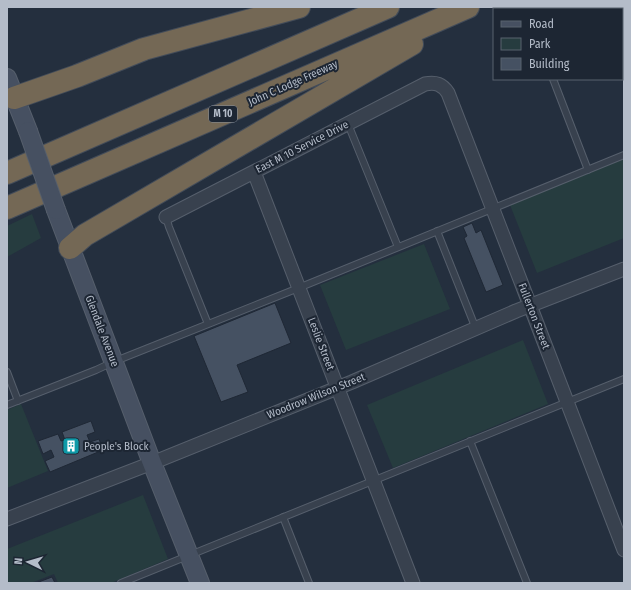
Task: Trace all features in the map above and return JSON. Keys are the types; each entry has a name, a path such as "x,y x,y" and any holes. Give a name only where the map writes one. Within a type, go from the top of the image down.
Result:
{"highway":[{"path":"9,91 76,76 144,49 299,7"},
{"path":"7,173 388,7"},
{"name":"John C Lodge Freeway","path":"7,208 468,7"},
{"path":"70,248 85,235 413,44 439,20"}],"street":[{"name":"East M 10 Service Drive","path":"166,217 426,84 440,84"},
{"name":"Fullerton Street","path":"440,84 448,93 624,550"},
{"name":"Glendale Avenue","path":"9,91 28,131 113,362 200,583"},
{"name":"Leslie Street","path":"254,172 413,583"},
{"name":"Woodrow Wilson Street","path":"7,519 152,463 338,388 531,306 624,270"}],"lane":[{"path":"553,80 588,170"},
{"path":"348,124 398,247"},
{"path":"7,405 624,155"},
{"path":"166,217 208,324"},
{"path":"437,231 476,329"},
{"path":"7,372 18,401"},
{"path":"121,583 624,379"},
{"path":"470,441 527,583"},
{"path":"283,517 309,583"}],"green space":[{"path":"624,159 624,238 537,273 510,205"},
{"path":"32,214 41,238 7,257 7,226"},
{"path":"424,244 450,309 346,350 320,285"},
{"path":"523,340 548,404 393,468 367,405"},
{"path":"21,404 48,471 7,488 7,410"},
{"path":"143,495 168,559 111,583 58,583 54,574 31,583 7,583 7,549"}],"building":[{"path":"472,223 476,233 481,230 503,285 486,292 464,238 467,236 463,227"},
{"path":"275,303 291,343 237,365 248,392 221,402 194,336"},
{"name":"People's Block","path":"91,421 95,432 87,435 90,442 99,439 103,450 50,472 45,461 54,457 51,450 43,454 38,441 58,434 61,441 65,440 62,432"},
{"path":"52,577 55,583 36,583"}],"place":[{"name":"People's Block","path":"71,446"}]}
